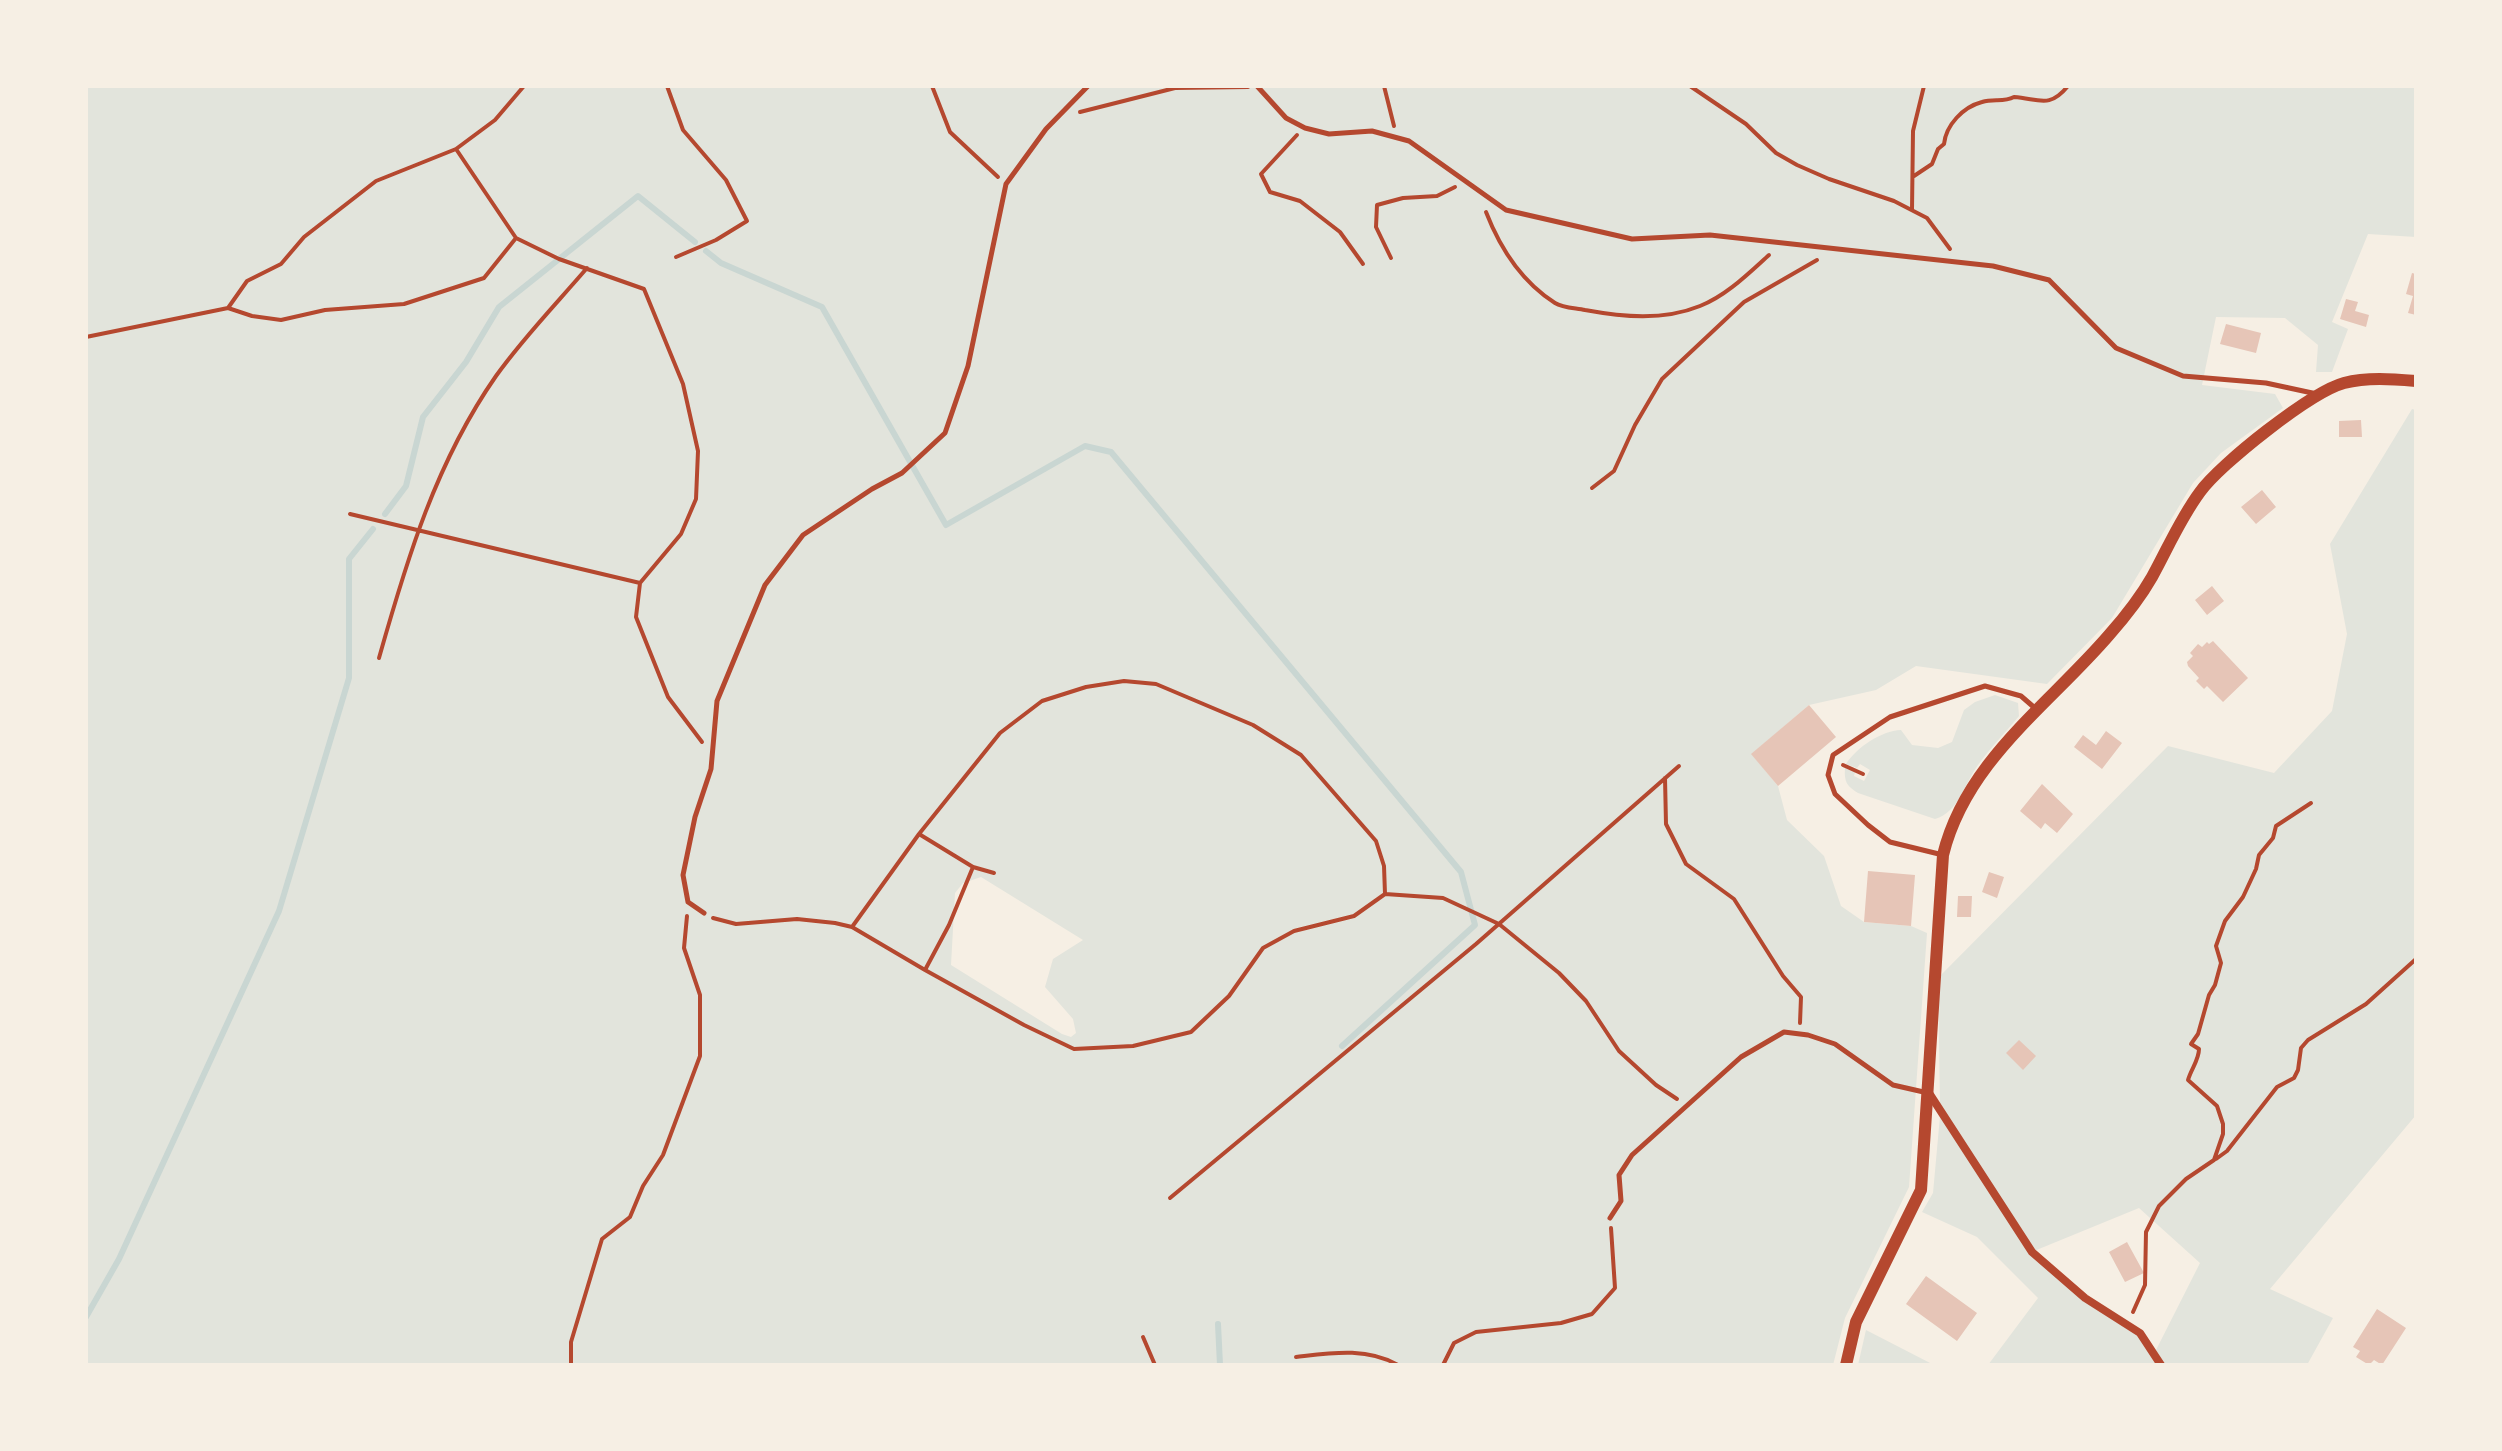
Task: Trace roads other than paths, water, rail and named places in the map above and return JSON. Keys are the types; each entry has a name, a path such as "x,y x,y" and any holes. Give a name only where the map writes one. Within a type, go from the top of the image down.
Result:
{"street":[{"path":"1846,1365 1856,1322 1921,1190 1943,855 1950,827 1977,780 1990,760 2135,606 2176,529 2201,490 2226,463 2319,394 2341,384 2357,380 2416,381"},
{"path":"1929,1093 2032,1252 2085,1298 2140,1333 2161,1365"}],"lane":[{"path":"704,913 688,902 683,875 695,817 711,769 717,701 765,585 803,535 902,473 945,433 968,366 1006,184 1056,118 1088,86"},
{"path":"1258,87 1286,118 1305,128 1329,134 1372,131 1409,141 1506,210 1632,239 1710,235 1782,242 1958,260 2049,280 2116,348 2183,376 2266,383 2319,394"},
{"path":"1943,855 1890,842 1868,825 1835,794 1828,775 1833,755 1890,717 1985,686 2021,696 2037,709"},
{"path":"1610,1218 1621,1201 1619,1175 1632,1155 1741,1057 1784,1032 1835,1044 1893,1085 1929,1093"}],"waterway":[{"path":"385,514 406,486 423,417 466,362 499,307 638,196 695,242"},
{"path":"706,251 721,263 822,307 946,525 1085,446 1111,452 1461,872 1475,925 1342,1046"},
{"path":"86,1317 119,1259 279,911 349,678 349,559 373,529"},
{"path":"1218,1324 1220,1365"}]}
